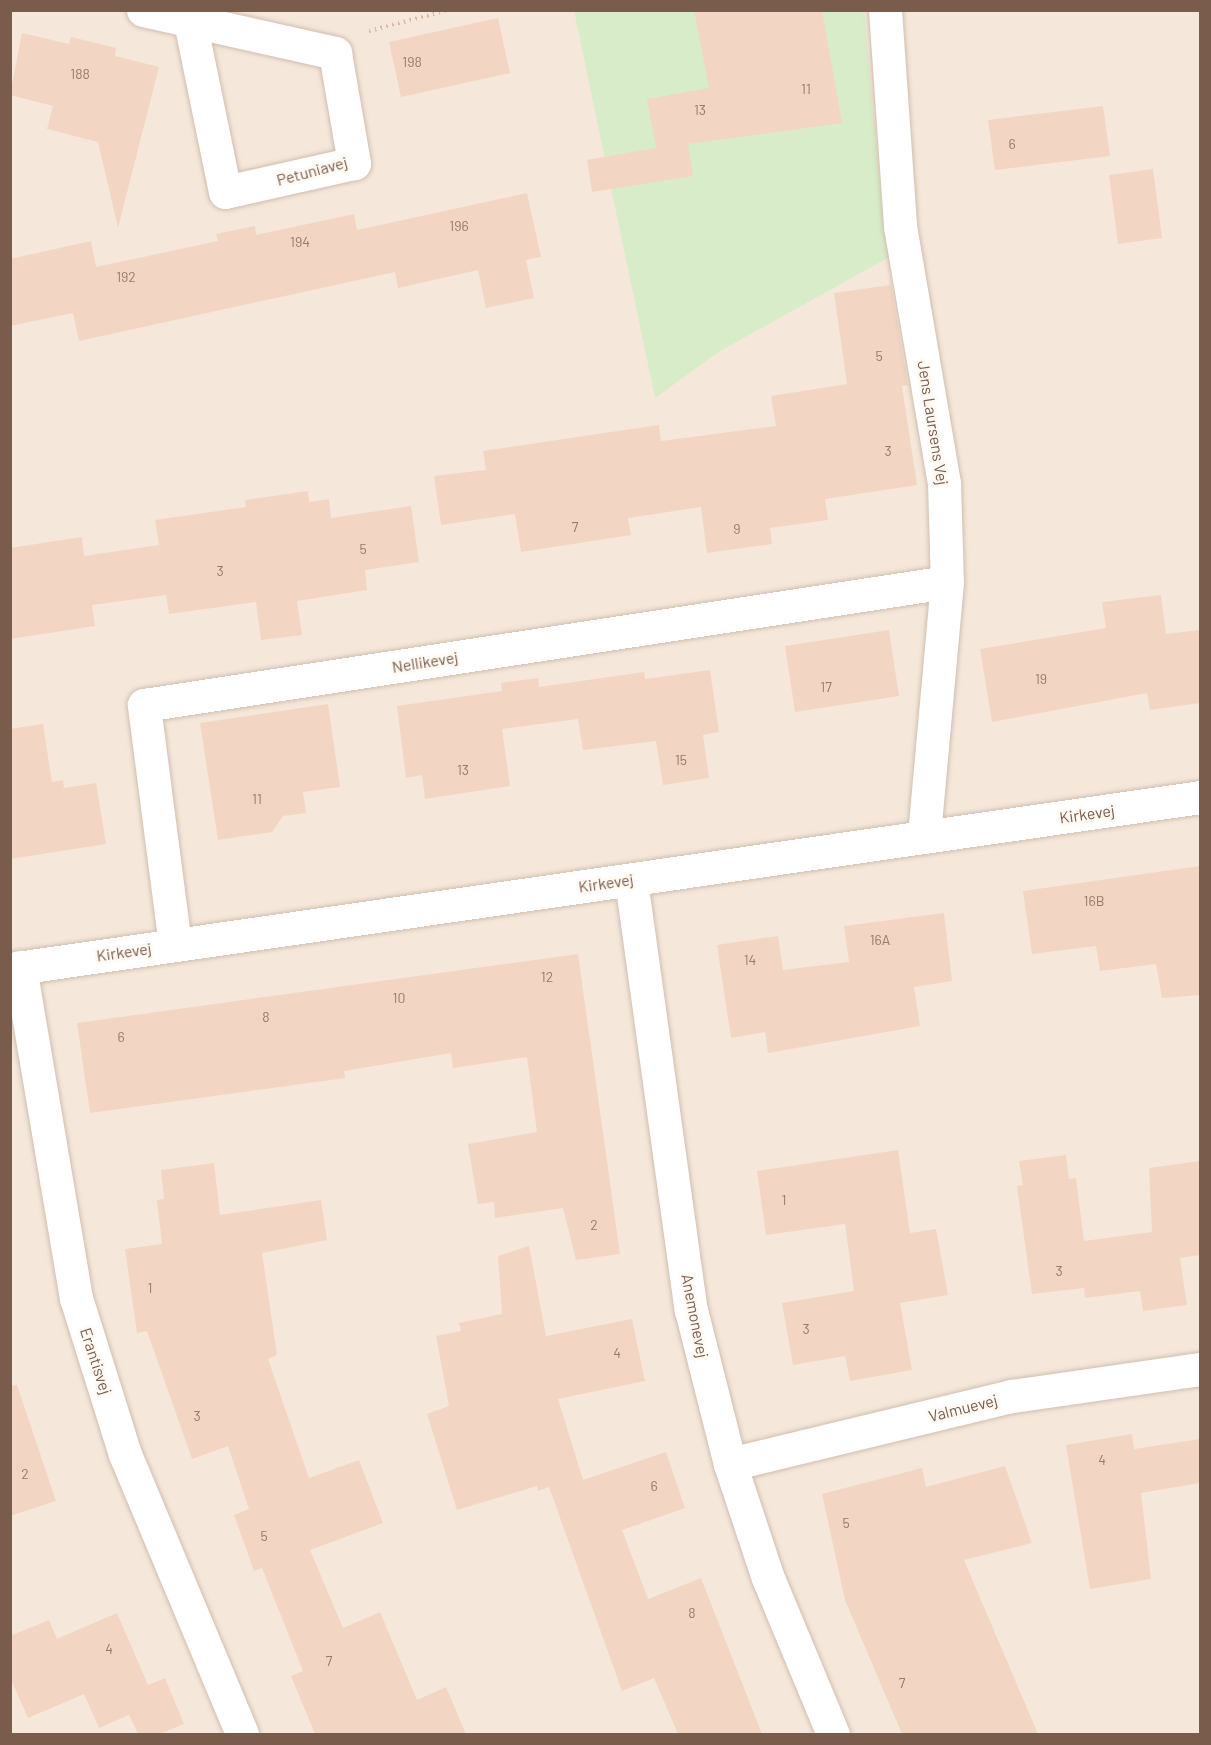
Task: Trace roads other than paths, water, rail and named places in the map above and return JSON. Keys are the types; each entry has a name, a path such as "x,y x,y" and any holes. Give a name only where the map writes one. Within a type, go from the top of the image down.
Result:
{"street":[{"path":"143,10 190,22"},
{"name":"Jens Laursens Vej","path":"885,10 900,226 944,483 946,582 924,837"},
{"name":"Petuniavej","path":"190,22 335,53 354,163 225,192 190,22"},
{"name":"Nellikevej","path":"175,945 144,705 946,582"},
{"name":"Kirkevej","path":"15,968 1200,797"},
{"name":"Anemonevej","path":"631,880 691,1310 730,1464 768,1578 833,1734"},
{"name":"Erantisvej","path":"15,968 76,1298 125,1454 242,1734"},
{"name":"Valmuevej","path":"730,1464 1012,1396 1200,1369"}]}
